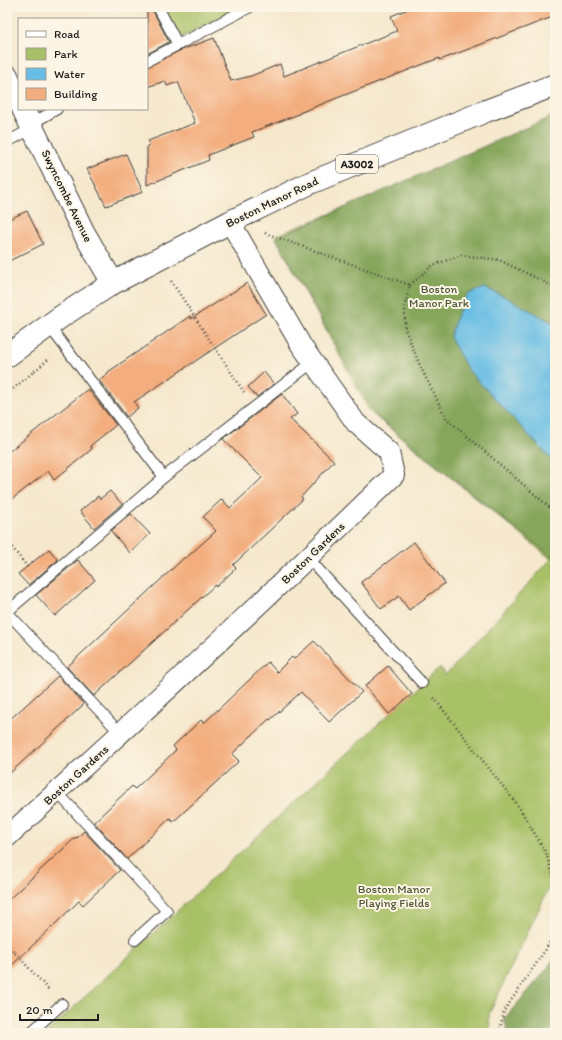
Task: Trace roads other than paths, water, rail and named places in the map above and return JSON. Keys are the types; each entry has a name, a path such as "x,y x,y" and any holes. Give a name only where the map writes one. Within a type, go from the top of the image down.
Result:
{"main road":[{"path":"7,76 18,98"},
{"name":"Boston Manor Road","path":"7,356 112,283 230,222 310,183 486,111 555,85"},
{"name":"Swyncombe Avenue","path":"29,120 84,233 112,283"}],"street":[{"name":"Boston Gardens","path":"7,838 121,734 308,558 394,474 389,452 356,423 301,345 230,222"}],"lane":[{"path":"158,7 178,45"},
{"path":"148,60 250,7"},
{"path":"7,142 29,120 54,110"},
{"path":"49,326 164,478"},
{"path":"121,734 7,612 164,478 313,362"},
{"path":"308,558 422,683"},
{"path":"57,792 167,911 135,940"},
{"path":"30,1033 62,1004"}],"water":[{"path":"485,288 555,324 555,463 468,370 450,337 457,315 468,294"}],"park label":[{"name":"Boston Manor Park","path":"439,296"},
{"name":"Boston Manor Playing Fields","path":"394,896"}]}
